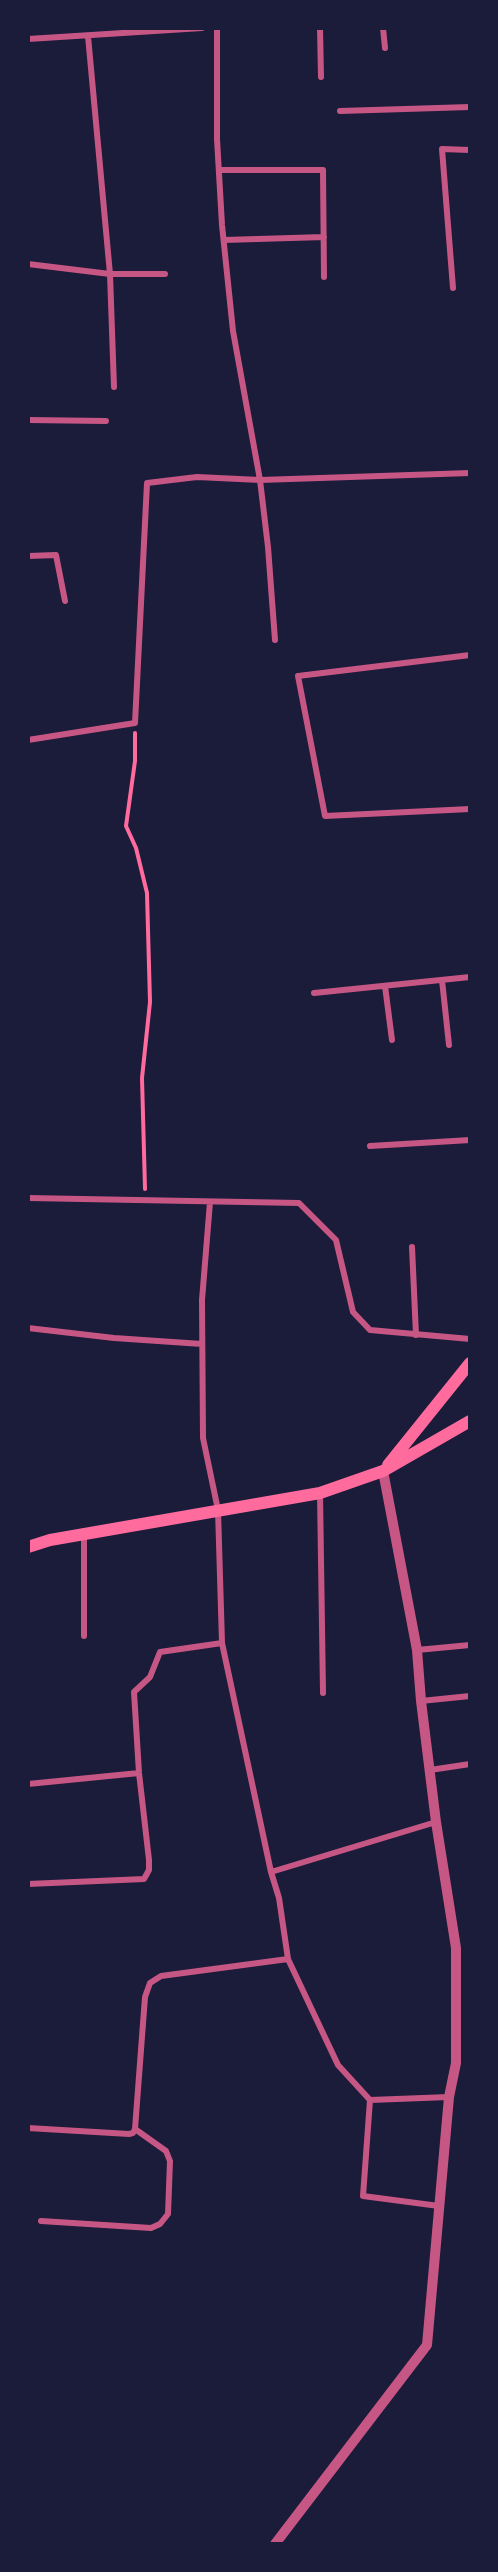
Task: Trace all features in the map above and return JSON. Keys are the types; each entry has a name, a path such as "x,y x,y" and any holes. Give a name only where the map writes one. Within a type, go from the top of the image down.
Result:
{"main road":[{"path":"383,1470 470,1363"},
{"path":"28,1547 84,1534 320,1493 383,1470 470,1421"}],"street":[{"path":"28,39 202,28"},
{"path":"217,28 219,170 224,240 233,331 260,480 275,640"},
{"path":"320,28 321,77"},
{"path":"383,28 384,48"},
{"path":"88,36 110,274 114,387"},
{"path":"340,111 470,107"},
{"path":"453,288 442,149 470,150"},
{"path":"219,170 323,170 324,277"},
{"path":"224,240 324,237"},
{"path":"28,264 110,274 165,274"},
{"path":"28,420 106,421"},
{"path":"28,740 135,723 147,483 197,477 260,480 470,473"},
{"path":"28,556 56,555 65,600"},
{"path":"470,655 298,676 325,816 470,808"},
{"path":"314,993 470,977"},
{"path":"442,980 449,1045"},
{"path":"385,986 392,1040"},
{"path":"370,1146 470,1140"},
{"path":"28,1198 299,1203 336,1240 353,1312 370,1330 470,1339"},
{"path":"210,1202 202,1300 202,1438 218,1510 222,1643 279,1898 288,1959 338,2065 370,2100 363,2196 439,2206"},
{"path":"412,1247 416,1335"},
{"path":"28,1328 114,1338 202,1344"},
{"path":"274,2544 427,2345 449,2097 456,2063 456,1948 436,1822 417,1650 383,1470"},
{"path":"320,1493 323,1693"},
{"path":"84,1534 84,1636"},
{"path":"28,1884 144,1879 149,1870 149,1860 139,1773 134,1692 150,1677 160,1652 222,1643"},
{"path":"417,1650 470,1645"},
{"path":"421,1701 470,1696"},
{"path":"430,1770 470,1764"},
{"path":"28,1784 139,1773"},
{"path":"272,1872 436,1822"},
{"path":"28,2128 129,2134 135,2129 145,1997 150,1983 161,1976 288,1959"},
{"path":"370,2100 449,2097"},
{"path":"41,2221 151,2228 160,2224 168,2214 170,2161 166,2151 135,2129"}],"path":[{"path":"135,723 135,761 126,826 136,848 147,893 150,1002 142,1078 145,1201"}]}
